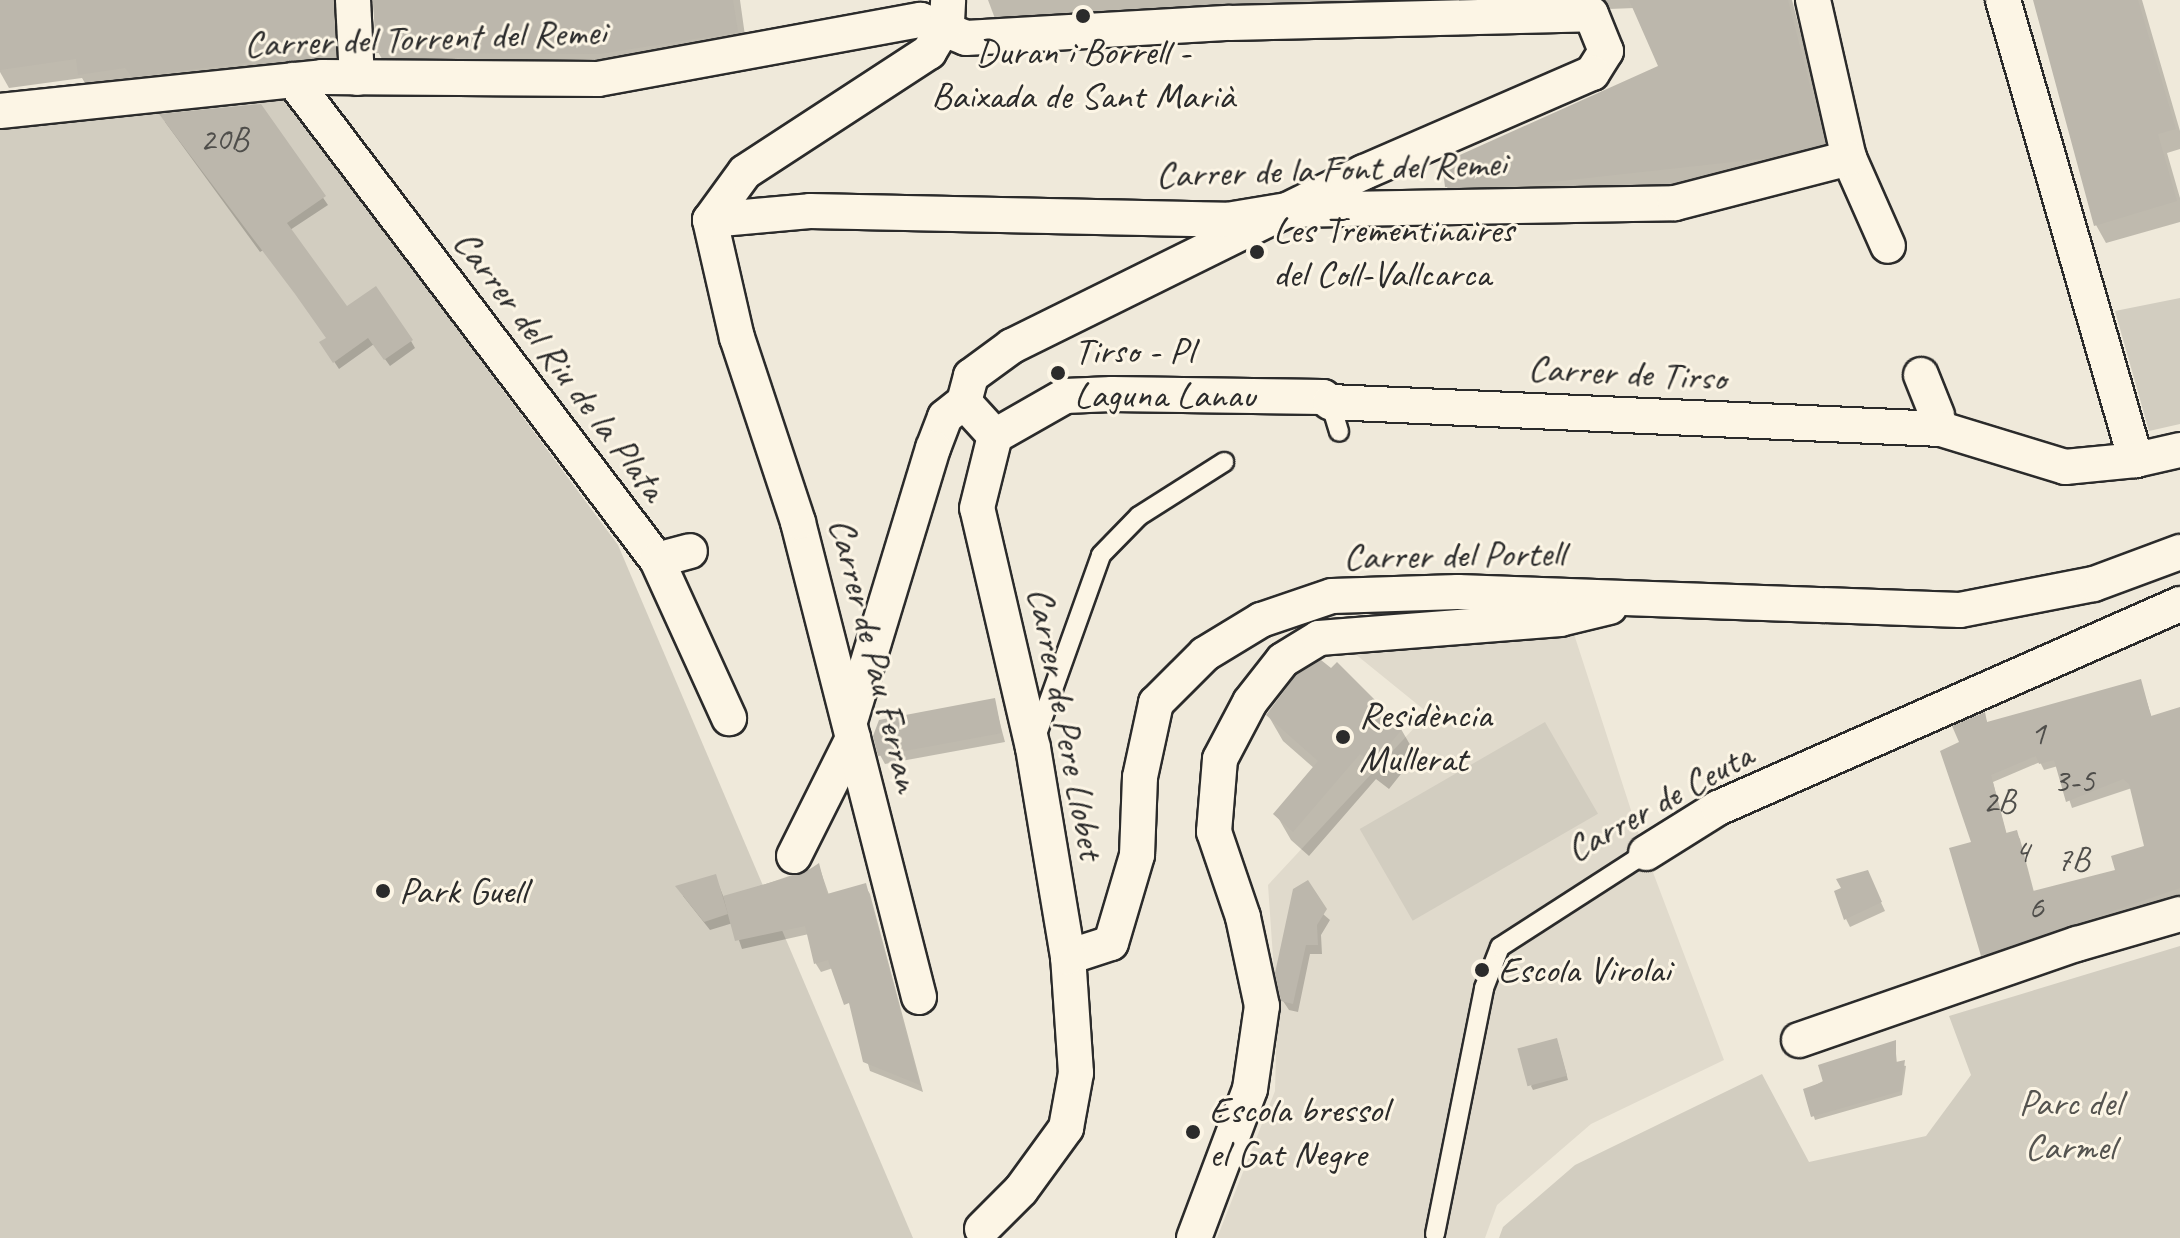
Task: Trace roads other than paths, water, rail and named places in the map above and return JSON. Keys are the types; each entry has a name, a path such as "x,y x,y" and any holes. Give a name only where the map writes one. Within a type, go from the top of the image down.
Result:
{"street":[{"path":"353,0 357,78"},
{"path":"1813,0 1849,158 1888,246"},
{"path":"2003,0 2136,460"},
{"name":"Carrer del Torrent del Remei","path":"0,111 293,80 598,79 946,15 966,38 1230,12 1578,11 1591,14 1604,37 1606,51 1598,69 1416,147 1287,210"},
{"path":"710,220 745,172 929,52 946,15"},
{"name":"Carrer del Riu de la Plata","path":"293,80 657,560 729,718"},
{"name":"Carrer de la Font del Remei","path":"710,220 810,211 1227,220 1287,210 1675,203 1849,158"},
{"path":"794,856 852,728 933,448 945,417 964,402 971,376 1012,346 1287,210"},
{"name":"Carrer de Pau Ferran","path":"710,220 737,338 798,522 919,997"},
{"path":"1921,375 1937,415"},
{"name":"Carrer de Tirso","path":"995,436 1065,396 1323,397 1335,417 1941,429 2065,467 2136,460 2180,450"},
{"path":"964,402 995,436"},
{"name":"Carrer de Pere Llobet","path":"995,436 977,508 1033,748 1068,957"},
{"path":"657,560 690,551"},
{"name":"Carrer del Portell","path":"1068,957 1111,943 1137,855 1140,777 1156,703 1205,654 1261,620 1332,596 1390,585 1556,592 1634,602 1960,610 2094,584 2180,552"},
{"path":"1194,1238 1250,1089 1262,1006 1243,917 1214,832 1220,759 1250,702 1283,660 1319,638 1560,619 1634,602"},
{"name":"Carrer de Ceuta","path":"1646,853 1718,808 2180,604"},
{"path":"1799,1040 2077,944 2180,914"},
{"path":"982,1229 1021,1190 1066,1128 1076,1073 1068,957"}],"lane":[{"path":"1033,748 1101,555 1139,516 1224,462"},
{"name":"Carrer de Ceuta","path":"1435,1234 1484,988 1500,947 1646,853"}],"place":[{"name":"Duran i Borrell - Baixada de Sant Marià","path":"1083,16"},
{"name":"Les Trementinaires del Coll-Vallcarca","path":"1257,252"},
{"name":"Tirso - Pl Laguna Lanau","path":"1058,373"},
{"name":"Residència Mullerat","path":"1343,737"},
{"name":"Park Guell","path":"383,891"},
{"name":"Escola Virolai","path":"1482,970"},
{"name":"Escola bressol el Gat Negre","path":"1193,1132"}],"park label":[{"name":"Parc del Carmel","path":"2070,1125"}]}
